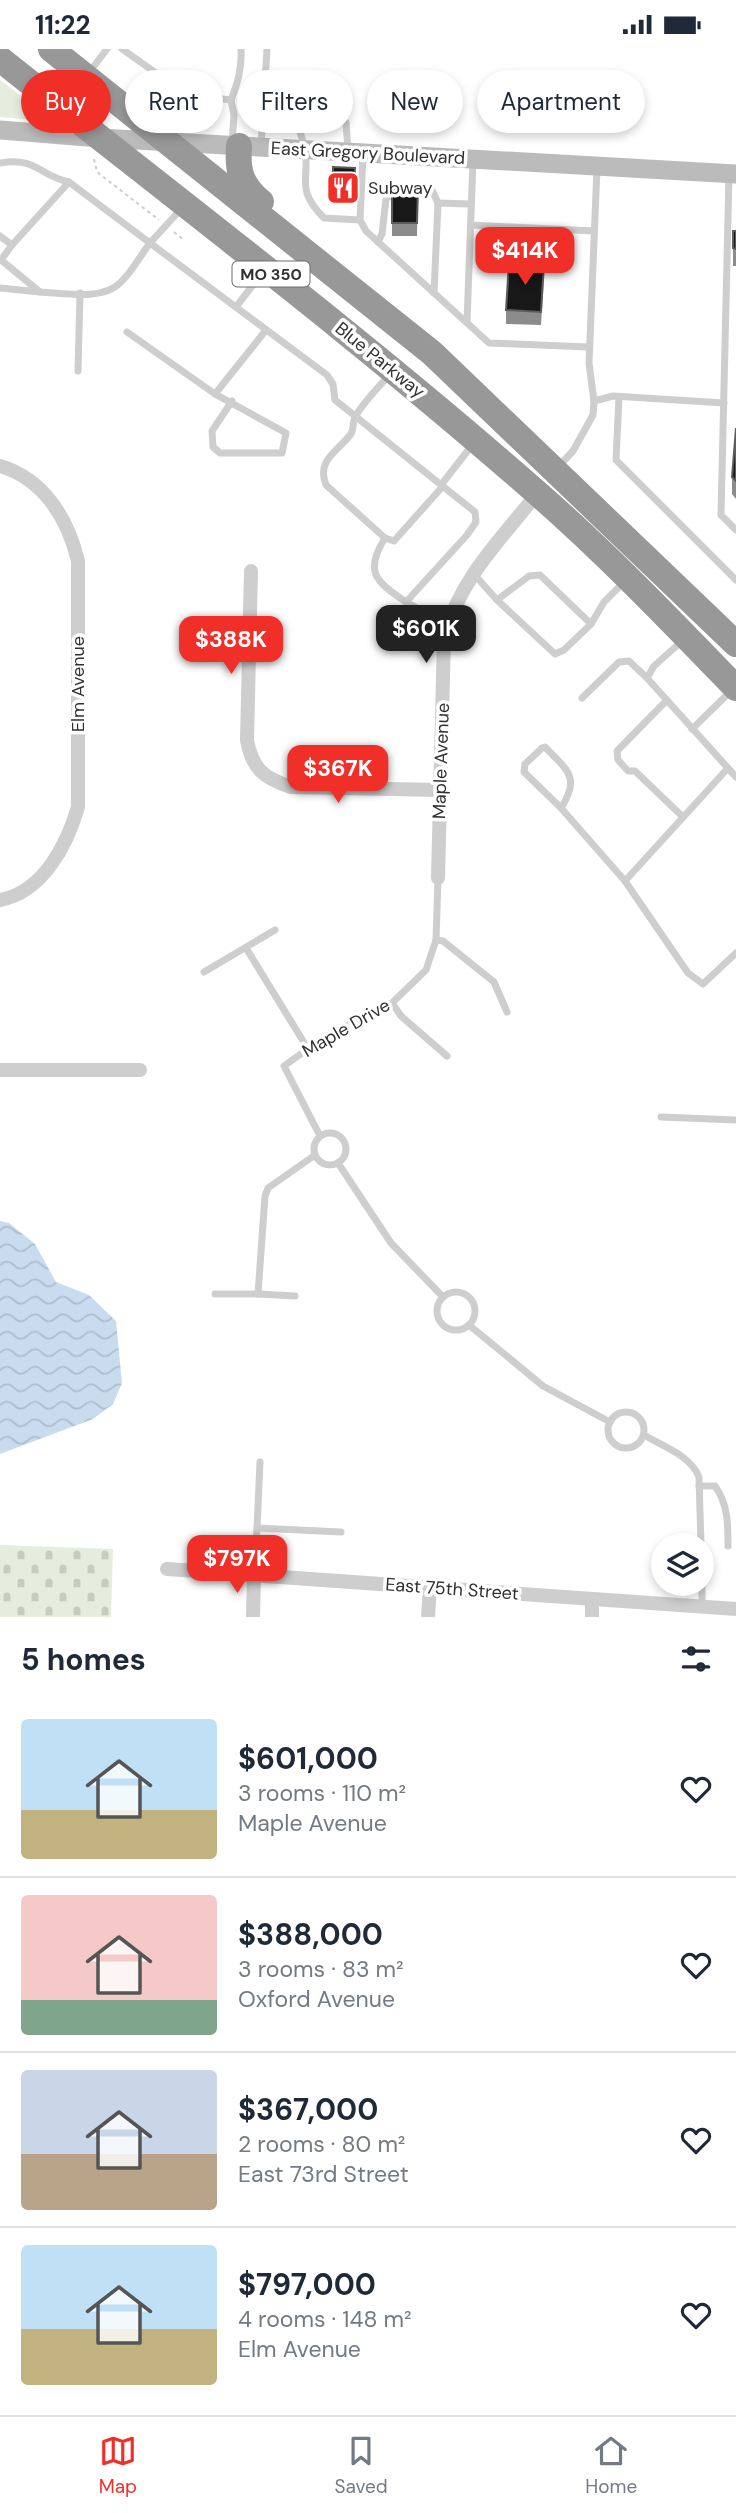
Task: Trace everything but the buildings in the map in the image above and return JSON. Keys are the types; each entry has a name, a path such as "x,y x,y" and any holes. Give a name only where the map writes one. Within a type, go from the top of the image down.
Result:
{"highway":[{"name":"MO 350","path":"51,49 77,70"},
{"name":"Blue Parkway","path":"0,59 97,146 184,205 476,440 538,493 735,687"},
{"name":"MO 350","path":"111,97 432,353 736,644"},
{"path":"244,146 238,169 243,185 304,240 320,263"}],"main road":[{"name":"East Gregory Boulevard","path":"0,130 97,146 167,141 733,174"}],"street":[{"name":"Elm Avenue","path":"0,466 28,479 47,495 67,526 78,561 78,807 72,829 49,868 15,897 0,900"},
{"name":"Maple Avenue","path":"438,878 444,638 449,620 466,582 556,470"},
{"path":"251,571 247,740 250,754 259,769 272,781 291,787 439,790"},
{"path":"0,1070 140,1070"},
{"name":"East 75th Street","path":"167,1569 736,1609"},
{"path":"253,1617 254,1575"},
{"path":"428,1617 430,1587"},
{"path":"592,1599 592,1617"}],"lane":[{"path":"91,70 107,49"},
{"path":"122,49 173,85 197,96 231,100"},
{"path":"241,49 239,78 231,100 244,146"},
{"path":"244,146 267,49"},
{"path":"300,133 305,149 304,185 313,207 324,218 359,220"},
{"path":"350,133 356,153 359,220 366,231 489,343 589,347"},
{"path":"467,322 473,159"},
{"path":"0,163 27,163 57,179 69,182 327,375 335,400 475,512 476,521 467,535 406,602"},
{"path":"556,470 573,451 593,415 589,347 597,167"},
{"path":"733,174 721,515 736,530"},
{"path":"40,292 1,260 69,182"},
{"path":"378,242 383,234 386,199 398,189 432,191 438,203 434,293"},
{"path":"438,203 471,204"},
{"path":"0,288 40,292 107,291 120,285 150,243 184,205"},
{"path":"471,225 594,231"},
{"path":"0,236 12,245"},
{"path":"493,259 563,262"},
{"path":"236,307 265,269"},
{"path":"78,371 80,293"},
{"path":"215,394 266,330"},
{"path":"127,332 215,394 232,401 286,433 282,453 220,453 214,447 212,431 232,401"},
{"path":"393,371 355,417 353,431 327,459 323,468 326,485 385,538 394,541 476,440"},
{"path":"594,401 619,397 724,403"},
{"path":"619,397 616,460 736,580"},
{"path":"385,538 374,558 375,575 382,585 431,616 449,620"},
{"path":"473,573 497,600 555,654 564,650 591,624 604,602 627,579"},
{"path":"497,600 529,576 540,575 591,624"},
{"path":"647,678 654,666 686,638"},
{"path":"582,698 619,662 629,661 736,777"},
{"path":"692,729 735,687"},
{"path":"667,700 617,751 618,760 628,771 635,771 683,817"},
{"path":"561,808 571,792 569,772 545,747 525,764 524,772 561,808 625,881 688,973 704,984 736,954"},
{"path":"625,881 728,768"},
{"name":"Maple Drive","path":"320,1136 284,1066 323,1038 391,1003 426,970 436,940 438,878"},
{"path":"204,972 275,930"},
{"path":"436,940 443,941 494,982 506,1012"},
{"path":"246,948 308,1049"},
{"path":"391,1003 401,1016 447,1056"},
{"path":"661,1117 736,1120"},
{"path":"335,1133 344,1140 346,1150 338,1163 327,1165 315,1156 314,1145 320,1136 335,1133"},
{"path":"258,1294 265,1196 268,1188 315,1156"},
{"path":"338,1163 391,1243 443,1297"},
{"path":"455,1292 468,1296 475,1307 473,1320 469,1325 463,1329 451,1330 441,1324 437,1313 439,1301 455,1292"},
{"path":"215,1294 295,1296"},
{"path":"469,1325 543,1386 610,1422"},
{"path":"619,1413 631,1413 641,1419 644,1436 632,1447 620,1447 611,1439 610,1422 619,1413"},
{"path":"644,1436 690,1461 695,1468 699,1486 701,1533"},
{"path":"254,1575 260,1462"},
{"path":"699,1486 715,1486 720,1493 728,1516 728,1546"},
{"path":"257,1528 341,1532"},
{"path":"702,1596 702,1606"}],"path":[{"path":"97,146 93,163 97,172 184,240"}],"green space":[{"path":"0,80 21,96 21,119 0,117"},
{"path":"0,1545 113,1549 111,1617 0,1617"}],"water":[{"path":"0,1221 9,1223 35,1244 56,1282 89,1295 116,1321 122,1383 113,1404 93,1419 0,1454"}],"place":[{"name":"Subway","path":"343,188"}]}
